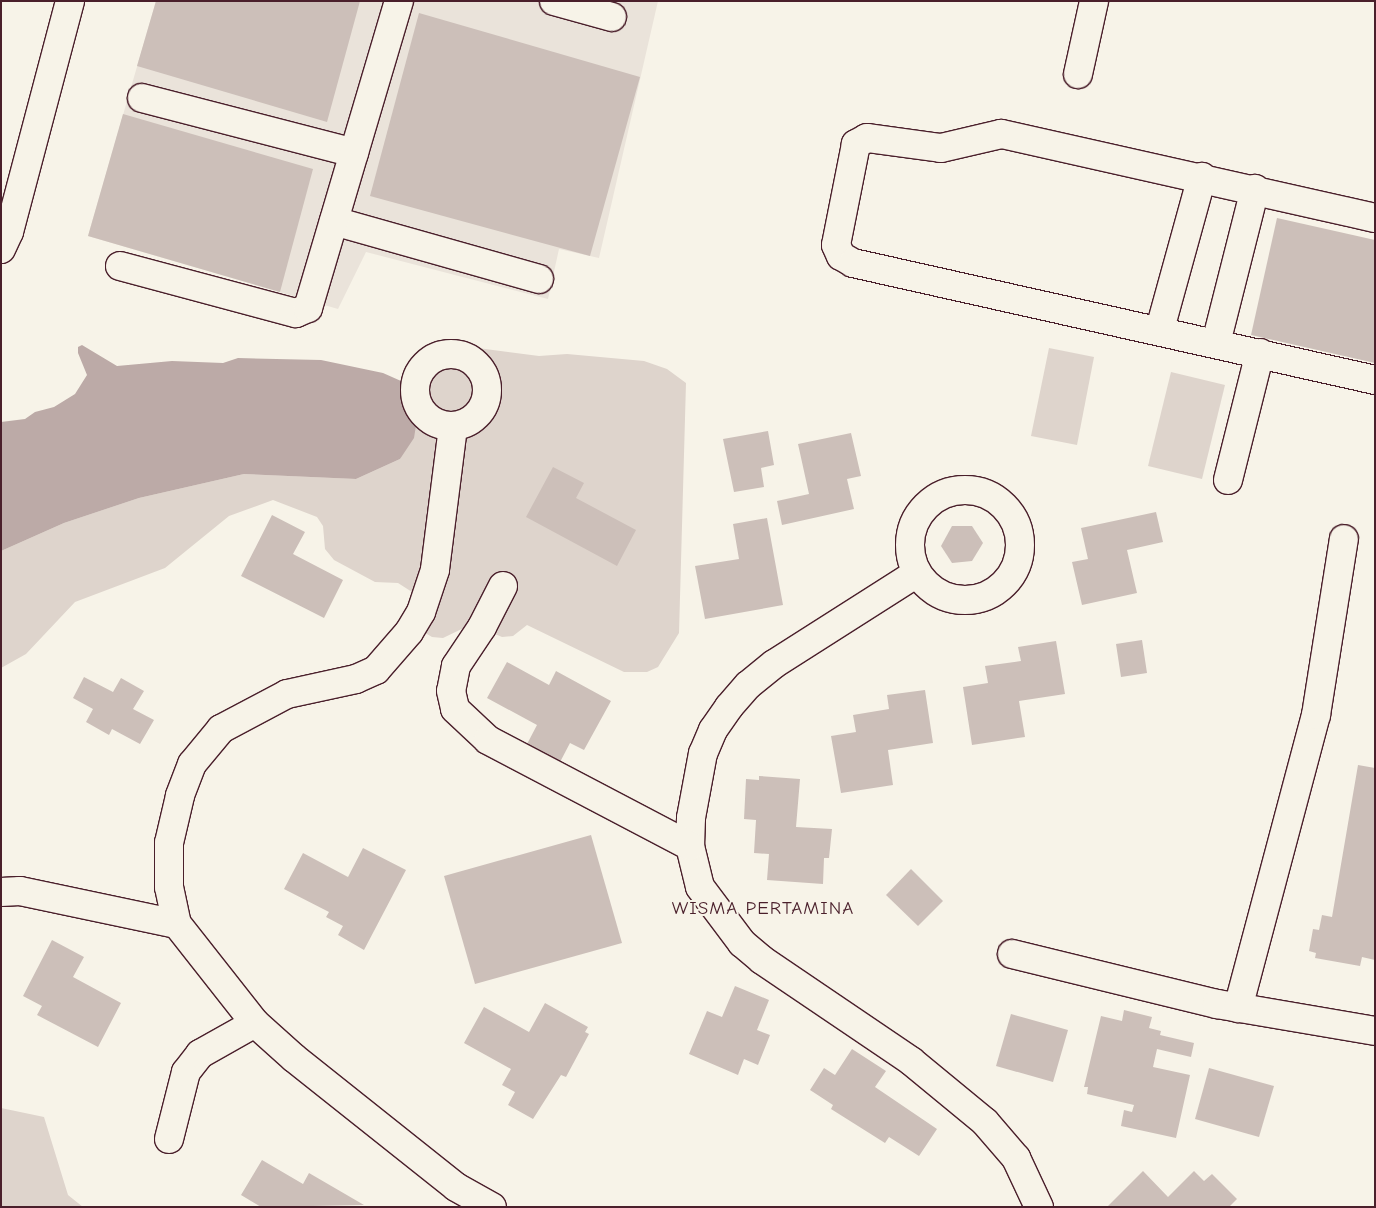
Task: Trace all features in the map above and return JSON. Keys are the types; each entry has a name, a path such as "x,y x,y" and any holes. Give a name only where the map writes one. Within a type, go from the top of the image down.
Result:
{"street":[{"path":"1,249 10,232 70,1"},
{"path":"120,266 300,313 310,304 399,1"},
{"path":"554,1 612,17"},
{"path":"1078,74 1094,1"},
{"path":"142,98 354,153"},
{"path":"1375,218 1202,177 1001,134 941,148 867,138 856,144 836,245 839,254 846,260 1160,329 1375,380"},
{"path":"1160,329 1202,177"},
{"path":"1216,343 1255,189"},
{"path":"334,221 539,278"},
{"path":"1228,480 1260,353"},
{"path":"453,427 435,570 421,612 409,632 376,670 356,679 287,694 221,729 192,764 180,796 169,842 169,887 177,924 255,1022 294,1058 456,1187 492,1207"},
{"path":"964,490 987,494 997,500 1012,517 1020,538 1018,561 1006,581 988,595 966,600 949,597 933,590 917,573 910,551 912,528 923,508 942,494 964,490"},
{"path":"1238,1008 1316,714 1344,539"},
{"path":"917,573 774,664 748,685 729,707 713,730 703,753 691,818 690,846 700,887 742,944 912,1061 985,1122 1016,1158 1039,1207"},
{"path":"503,586 482,627 456,666 451,691 455,709 488,740 690,846"},
{"path":"1,892 20,891 177,924"},
{"path":"1012,954 1238,1008 1375,1031"},
{"path":"169,1139 186,1072 200,1054 255,1022"}],"shaded area":[{"path":"156,1 658,1 599,258 559,249 548,299 366,252 338,309 88,236"},
{"path":"82,345 117,366 172,361 223,363 238,358 321,360 383,373 401,381 418,413 414,438 400,459 356,479 244,474 139,498 64,523 1,551 1,422 25,419 35,412 54,407 75,394 87,375 78,353 78,347"},
{"path":"455,345 539,356 567,354 644,361 667,369 686,383 679,633 658,667 647,672 624,672 527,625 513,636 502,637 472,624 443,638 432,637 422,631 423,599 398,583 375,582 334,560 325,549 323,526 317,517 273,500 229,516 165,568 75,602 26,654 1,668 1,551 64,523 139,498 244,474 356,479 400,459 418,413 401,381 408,365 418,354 431,348"},
{"path":"1049,348 1094,357 1077,445 1031,436"},
{"path":"1171,372 1225,385 1202,479 1148,466"},
{"path":"1,1108 44,1117 68,1195 83,1207 1,1207"}],"building":[{"path":"156,1 360,1 327,122 137,66"},
{"path":"419,13 640,77 590,256 370,196"},
{"path":"123,114 313,169 280,292 88,236"},
{"path":"1277,218 1375,240 1375,363 1251,335"},
{"path":"768,431 774,465 761,468 764,487 734,492 723,439"},
{"path":"851,433 861,476 847,479 854,509 782,525 777,501 809,494 798,444"},
{"path":"553,467 584,483 576,498 636,530 617,566 526,517"},
{"path":"1156,512 1163,542 1127,550 1137,593 1082,605 1072,562 1088,559 1081,528"},
{"path":"272,515 305,532 293,554 343,580 324,618 241,576"},
{"path":"767,518 783,605 705,619 695,566 739,559 733,524"},
{"path":"952,526 972,526 983,543 972,561 952,563 941,546"},
{"path":"1142,640 1147,673 1121,677 1116,644"},
{"path":"1056,641 1065,694 1019,701 1025,737 972,745 963,687 988,683 985,666 1021,661 1018,647"},
{"path":"507,662 549,685 556,671 611,701 584,750 570,743 559,764 526,746 537,725 487,698"},
{"path":"84,677 113,692 121,678 144,691 133,709 154,720 140,744 112,729 109,735 86,722 93,709 73,698"},
{"path":"925,690 933,743 888,750 893,785 841,793 831,736 856,732 853,715 889,709 887,695"},
{"path":"1358,765 1375,768 1375,960 1362,957 1360,966 1315,958 1316,953 1309,951 1313,929 1319,930 1322,915 1332,917"},
{"path":"759,776 800,779 796,827 832,829 829,858 824,858 823,884 767,880 769,854 754,853 756,820 744,819 746,779 759,780"},
{"path":"591,835 622,943 475,984 444,876"},
{"path":"363,848 406,870 364,950 338,935 343,926 326,917 329,912 284,889 303,853 348,877"},
{"path":"911,869 943,901 918,926 886,895"},
{"path":"52,940 84,957 73,977 121,1003 98,1047 37,1015 42,1006 23,996"},
{"path":"735,986 769,1000 757,1030 770,1035 758,1065 744,1059 738,1075 689,1054 707,1011 722,1017"},
{"path":"545,1003 588,1027 585,1032 589,1034 566,1077 561,1075 533,1119 508,1105 515,1092 502,1085 511,1069 464,1043 484,1007 529,1032"},
{"path":"1124,1010 1152,1017 1149,1028 1161,1031 1160,1035 1194,1043 1191,1057 1157,1049 1153,1067 1190,1075 1176,1138 1121,1126 1124,1110 1132,1112 1134,1105 1087,1094 1088,1087 1084,1087 1101,1016 1122,1021"},
{"path":"1011,1014 1068,1030 1053,1082 996,1066"},
{"path":"852,1049 886,1071 875,1087 937,1129 919,1156 889,1137 885,1143 831,1109 833,1105 810,1090 824,1068 835,1075"},
{"path":"1209,1068 1274,1086 1259,1137 1195,1119"},
{"path":"262,1160 303,1184 309,1173 364,1205 261,1207 241,1195"},
{"path":"1143,1171 1168,1197 1194,1171 1204,1181 1212,1174 1237,1199 1229,1207 1107,1207"}],"district":[{"name":"WISMA PERTAMINA","path":"763,909"}]}
